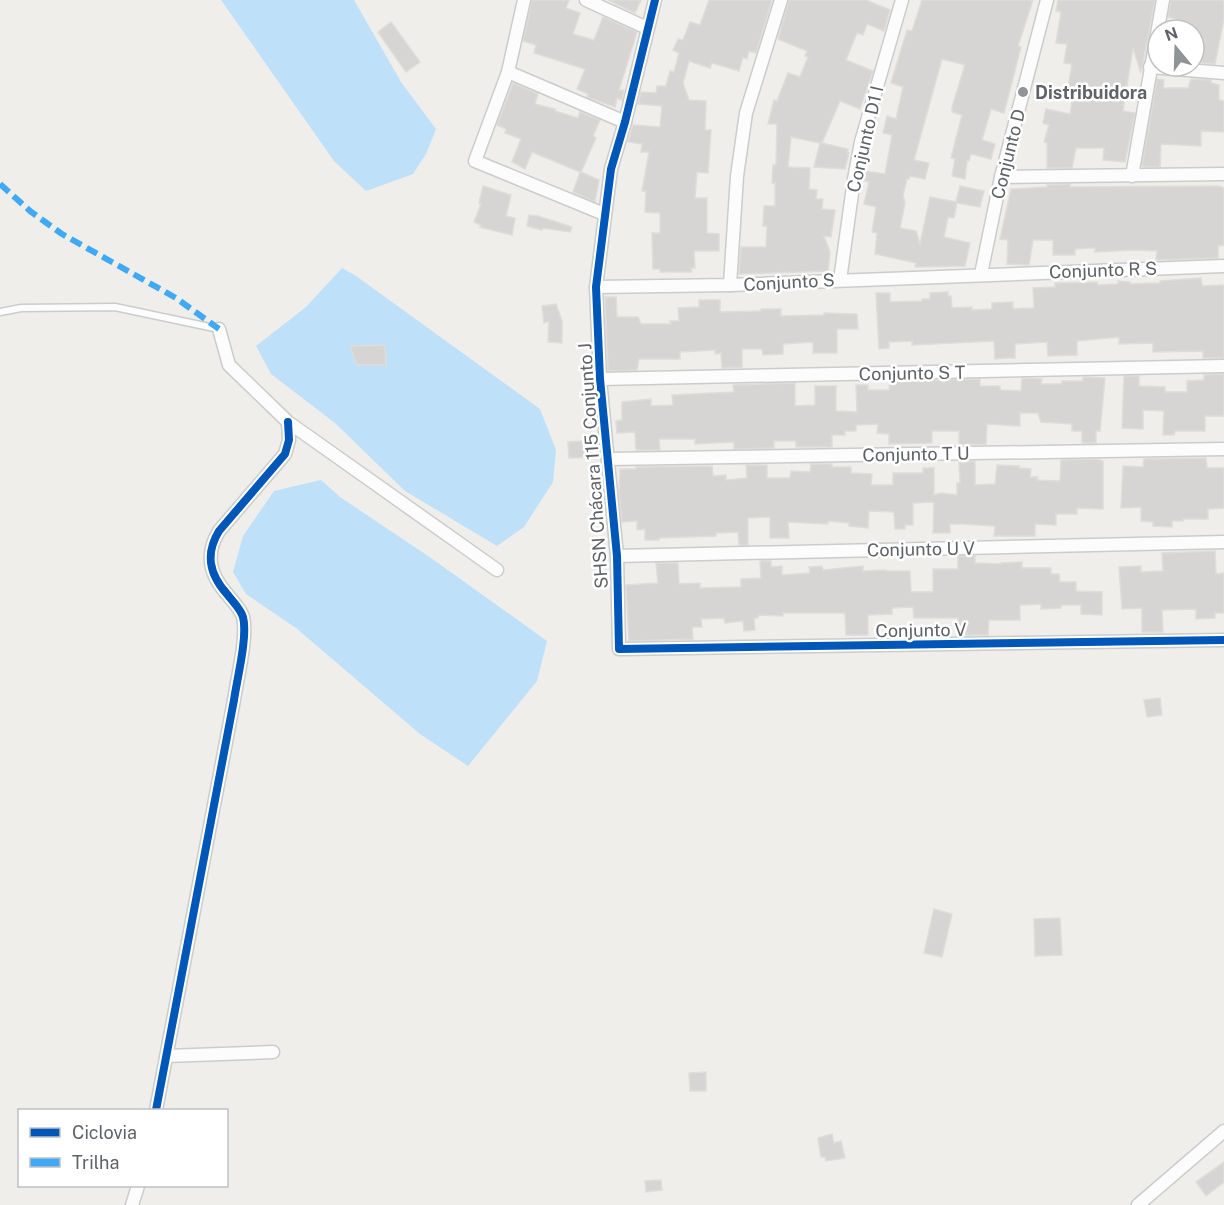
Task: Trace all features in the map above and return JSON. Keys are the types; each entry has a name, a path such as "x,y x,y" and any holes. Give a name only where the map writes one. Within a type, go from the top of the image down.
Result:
{"street":[{"path":"524,0 508,72 474,161 604,214"},
{"path":"586,0 647,28"},
{"name":"SHSN Chácara 115 Conjunto J","path":"619,649 617,556 600,379 596,287 611,169 655,0"},
{"path":"730,285 737,176 746,112 781,0"},
{"name":"Conjunto D1 I","path":"840,280 861,142 903,0"},
{"name":"Conjunto D","path":"981,274 1001,177 1047,0"},
{"path":"1160,18 1163,0"},
{"path":"508,72 625,122"},
{"path":"1206,72 1224,73"},
{"path":"1132,176 1148,78"},
{"path":"1001,177 1224,174"},
{"name":"Conjunto R S","path":"981,274 1224,266"},
{"name":"Conjunto S","path":"596,287 730,285 981,274"},
{"path":"219,329 229,365 288,422 497,570"},
{"name":"Conjunto S T","path":"600,379 1224,366"},
{"path":"156,1109 234,700 244,634 243,618 236,604 225,593 216,578 211,562 210,545 232,514 285,454 289,440 288,422"},
{"name":"Conjunto T U","path":"609,459 1224,449"},
{"name":"Conjunto U V","path":"617,556 1224,542"},
{"name":"Conjunto V","path":"619,649 1224,640"},
{"path":"166,1056 273,1052"},
{"path":"1138,1205 1224,1131"},
{"path":"132,1205 137,1187"}],"lane":[{"path":"0,312 21,308 115,307 219,329"}],"water":[{"path":"221,0 354,0 401,82 436,129 426,154 413,174 366,191 334,161"},
{"path":"342,268 540,409 556,450 553,482 524,527 497,546 405,491 335,423 271,374 256,346 306,307"},
{"path":"321,480 340,497 431,558 547,641 537,681 468,766 420,734 296,628 246,594 233,572 243,536 274,491"}],"building":[{"path":"532,0 569,0 566,8 580,13 573,34 594,40 603,17 637,32 619,90 624,90 622,100 617,98 615,107 587,97 588,94 577,89 585,69 534,53 536,45 523,41"},
{"path":"608,0 641,0 635,13"},
{"path":"709,0 772,0 756,53 749,51 747,59 743,57 739,71 712,63 710,68 689,61 683,83 689,100 706,101 705,130 711,130 708,173 697,172 695,198 707,198 707,233 719,234 719,251 694,251 695,268 691,268 692,272 660,272 660,269 653,269 652,233 660,233 660,213 645,212 646,191 642,191 649,152 641,152 642,144 628,142 633,125 660,127 662,106 638,104 641,92 656,93 657,86 666,86 670,71 674,72 679,53 673,50 678,39 683,40 690,22 700,25"},
{"path":"789,0 866,0 890,10 884,31 867,24 863,35 857,33 846,60 873,71 860,109 840,101 822,143 848,149 845,169 814,167 820,143 791,137 788,167 810,168 809,189 817,190 816,199 823,199 822,209 835,210 831,237 824,236 830,252 828,271 739,274 741,247 766,247 767,226 763,226 764,206 775,206 775,183 772,183 773,165 776,165 777,124 768,124 774,100 777,101 788,73 800,77 808,57 805,56 807,51 778,39"},
{"path":"922,0 1033,0 1018,46 1021,47 1004,113 991,109 982,140 995,144 991,159 971,154 967,161 965,179 952,176 955,159 951,158 962,115 952,112 952,107 965,65 942,59 914,160 929,163 925,179 910,176 907,179 900,228 916,231 920,244 930,197 956,202 960,186 984,191 980,207 957,203 954,218 948,217 944,237 970,243 965,266 915,267 916,263 875,254 877,233 872,232 876,207 864,204 869,182 862,180 865,171 885,174 892,135 883,133 887,116 896,119 903,87 891,83 907,30 912,31"},
{"path":"1058,0 1155,0 1152,18 1146,18 1146,47 1141,73 1133,48 1123,111 1135,113 1125,162 1103,160 1104,148 1076,148 1072,168 1047,168 1047,143 1044,142 1049,125 1043,123 1046,109 1070,114 1074,90 1068,88 1072,64 1064,63 1067,44 1056,43 1061,12 1056,11"},
{"path":"1171,0 1224,0 1224,19 1215,64 1206,63 1206,18 1168,17"},
{"path":"391,22 420,62 406,72 378,32"},
{"path":"1157,79 1164,80 1163,88 1188,88 1191,79 1211,80 1211,83 1219,85 1219,100 1224,101 1224,132 1201,131 1201,146 1161,144 1160,167 1144,167 1142,165"},
{"path":"513,83 538,94 535,104 578,118 580,112 600,120 593,136 596,138 581,172 599,180 595,202 573,192 580,172 532,152 525,169 512,162 521,139 505,133 506,129 497,125"},
{"path":"1070,184 1070,187 1218,186 1224,188 1224,245 1218,246 1218,258 1156,260 1157,251 1095,252 1095,248 1075,249 1075,255 1053,255 1053,240 1033,240 1029,265 1007,264 1008,240 1000,239 1011,189"},
{"path":"483,186 511,195 506,216 515,218 512,235 480,227 481,225 474,222 481,204 479,203"},
{"path":"529,215 572,227 570,232 543,228 542,230 527,226"},
{"path":"1201,278 1202,286 1224,285 1224,358 1203,358 1203,351 1153,352 1153,343 1119,344 1119,337 1077,341 1077,355 1048,356 1047,342 1015,344 1015,358 995,359 994,341 912,345 912,341 889,342 889,348 879,349 876,293 890,293 890,302 922,301 922,299 930,299 930,293 948,292 948,296 951,296 952,308 992,309 992,303 1013,302 1013,309 1034,308 1033,288 1055,287 1055,283 1097,282 1098,285 1118,284 1118,281 1130,282 1130,284 1160,283 1160,281"},
{"path":"605,297 616,297 617,317 638,317 641,324 671,324 670,321 679,321 678,308 699,307 699,300 720,300 720,312 781,309 781,316 824,315 824,313 857,314 858,329 837,329 837,353 813,353 813,342 783,344 783,354 763,355 762,349 742,349 742,367 722,368 721,353 715,354 715,350 680,352 680,359 639,359 637,370 608,371"},
{"path":"556,304 562,321 562,343 548,342 549,321 544,323 542,306"},
{"path":"385,345 386,365 357,365 350,346"},
{"path":"1224,374 1224,416 1205,416 1205,431 1175,431 1174,435 1163,435 1164,411 1143,410 1143,429 1122,428 1124,376 1139,376 1139,386 1165,387 1165,392 1187,392 1187,381 1204,380 1204,375"},
{"path":"1083,377 1105,378 1100,431 1096,431 1096,443 1082,443 1082,431 1072,431 1072,424 1041,422 1038,413 1020,413 1020,426 987,424 986,444 959,445 959,431 932,431 932,443 889,444 889,434 877,433 878,424 856,425 856,431 845,431 845,435 832,435 832,447 796,447 796,441 774,441 774,448 734,449 734,442 695,444 695,439 659,439 660,450 636,450 635,432 617,433 616,421 622,420 622,402 651,399 651,406 673,405 672,395 734,392 733,385 795,383 795,406 815,405 815,386 836,386 836,411 857,412 856,385 868,385 868,390 889,390 890,381 980,379 980,386 1000,386 1000,390 1021,391 1022,378 1042,379 1041,384 1062,384 1062,381 1083,381"},
{"path":"593,440 594,457 569,458 568,442"},
{"path":"1206,458 1207,468 1224,468 1224,508 1208,509 1208,519 1172,521 1172,527 1153,526 1153,522 1141,521 1141,507 1121,508 1123,466 1143,467 1144,459"},
{"path":"1096,459 1103,461 1103,509 1077,508 1077,514 1056,514 1056,525 1035,524 1035,536 994,536 995,526 963,524 950,524 950,533 933,533 934,502 913,503 913,525 905,525 905,529 895,529 894,512 869,511 868,528 828,521 828,524 788,522 789,538 770,538 770,517 748,518 748,545 739,545 738,532 716,533 716,536 645,540 645,529 637,530 637,521 622,522 619,491 620,469 712,466 713,476 726,475 726,480 747,478 746,465 767,465 767,478 790,478 791,471 810,472 811,464 832,464 832,467 851,467 851,473 872,474 871,485 893,485 893,473 923,473 923,468 934,468 934,495 941,493 957,495 957,483 960,483 959,462 975,461 975,485 995,484 997,465 1031,469 1030,477 1038,477 1037,480 1060,481 1061,460"},
{"path":"1215,551 1216,574 1224,573 1224,613 1215,613 1215,618 1196,619 1196,609 1162,610 1163,632 1142,632 1142,608 1122,609 1119,567 1141,566 1141,572 1163,571 1162,553"},
{"path":"958,556 975,556 975,563 1022,562 1022,568 1051,568 1051,574 1059,574 1060,582 1076,582 1076,591 1102,592 1102,615 1081,614 1081,605 1061,605 1061,608 1041,609 1041,604 1020,605 1020,620 989,620 988,635 966,635 967,633 958,633 958,618 914,618 913,607 892,608 892,614 868,615 868,635 846,635 845,613 783,613 783,616 758,615 758,618 754,618 755,630 744,631 743,621 725,623 724,618 701,619 702,627 692,627 693,639 629,641 626,585 658,583 656,563 678,563 679,584 700,583 700,588 741,587 741,579 761,578 760,561 771,561 771,567 782,566 782,575 810,573 809,567 822,566 823,570 863,566 863,571 910,571 911,592 933,592 933,569 958,569"},
{"path":"1160,698 1162,715 1147,717 1144,700"},
{"path":"934,909 952,914 942,957 924,953"},
{"path":"1060,918 1062,955 1035,956 1034,919"},
{"path":"706,1072 706,1091 690,1091 689,1073"},
{"path":"832,1134 834,1143 841,1141 845,1158 826,1161 825,1157 821,1157 818,1138"},
{"path":"1224,1162 1224,1182 1206,1196 1196,1182"},
{"path":"661,1180 662,1190 646,1192 645,1181"}],"marked path":[{"path":"0,184 30,211 62,234 176,298 219,329"}],"cycle path":[{"path":"655,0 611,169 596,287 600,379 617,556 619,649 1224,640"},
{"path":"156,1109 243,646 243,617 216,579 211,564 212,548 219,531 285,454 289,440 288,422"}],"place":[{"name":"Distribuidora","path":"1023,92"}]}
